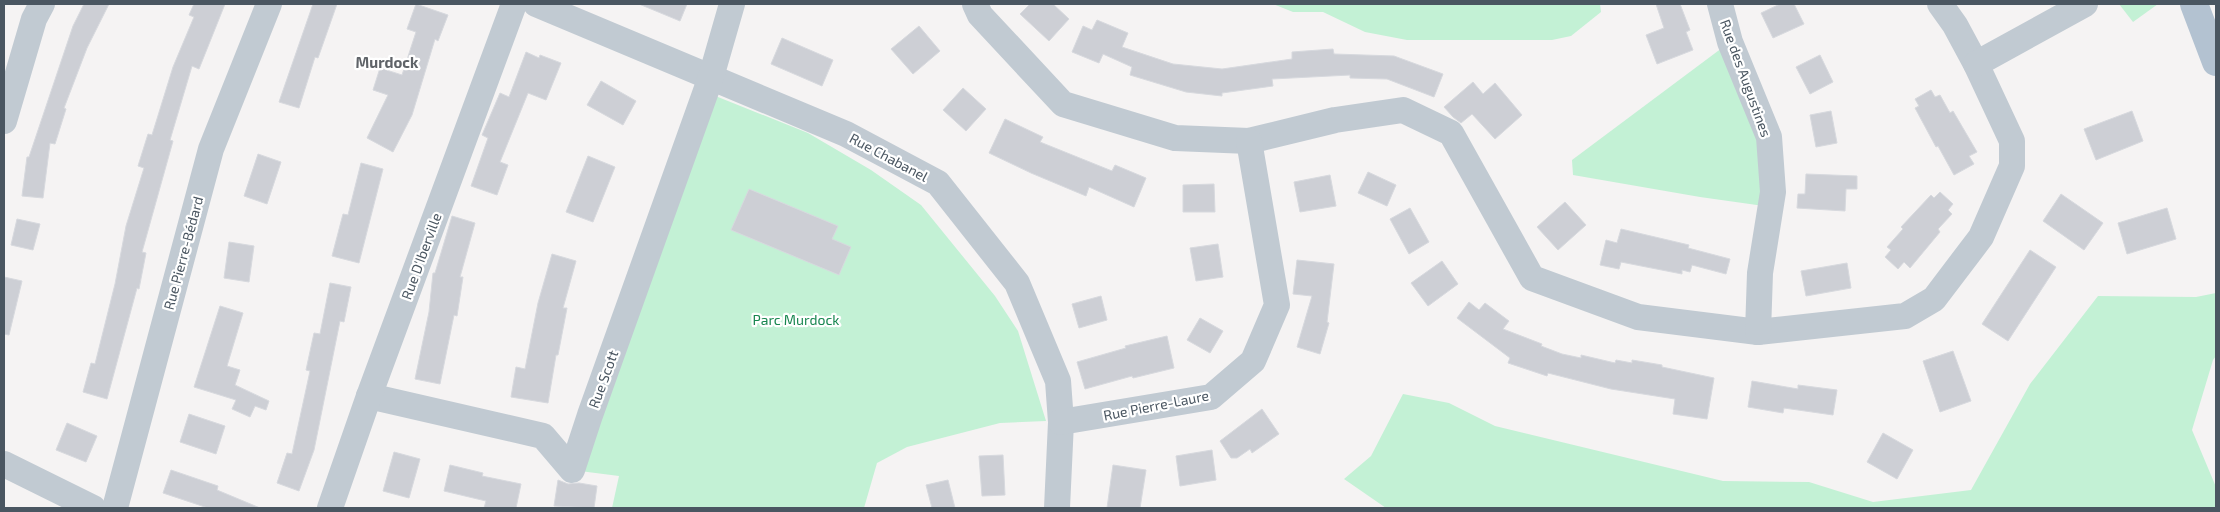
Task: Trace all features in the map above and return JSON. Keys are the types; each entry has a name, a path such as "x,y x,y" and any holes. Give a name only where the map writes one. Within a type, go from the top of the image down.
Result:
{"main road":[{"path":"2194,4 2216,62"}],"street":[{"path":"4,121 34,19 42,4"},
{"name":"Rue Pierre-Bédard","path":"115,508 211,149 269,4"},
{"name":"Rue D'Iberville","path":"330,508 369,396 514,4"},
{"name":"Rue Chabanel","path":"536,4 846,134 938,183 1017,283 1058,381 1061,422 1056,508"},
{"path":"711,77 732,4"},
{"path":"975,4 980,16 1063,104 1176,138 1249,141 1336,120 1403,110 1451,132 1532,278 1638,317 1758,332 1905,316 1934,299 1981,237 2012,166 2012,141 1976,64 1955,25 1940,4"},
{"name":"Rue des Augustines","path":"1720,4 1730,42 1769,137 1773,192 1760,274 1758,332"},
{"path":"1976,64 2085,4"},
{"name":"Rue Scott","path":"369,396 543,436 572,470 711,77"},
{"name":"Rue Pierre-Laure","path":"1061,422 1211,397 1252,361 1277,304 1249,141"},
{"path":"4,464 93,508"}],"green space":[{"path":"1273,4 1600,4 1601,12 1571,36 1552,40 1407,40 1365,32 1323,12 1293,12"},
{"path":"2119,4 2158,4 2133,22"},
{"path":"1730,42 1769,137 1771,207 1573,175 1572,160"},
{"name":"Parc Murdock","path":"708,93 808,133 871,170 921,205 995,296 1018,331 1046,421 1000,423 907,447 877,463 864,508 612,508 619,476 572,470"},
{"path":"2216,293 2216,356 2213,360 2192,430 2216,487 2216,508 1386,508 1344,479 1371,456 1403,394 1449,403 1495,426 1723,481 1809,482 1873,502 1971,490 2030,384 2098,296 2196,297"}],"building":[{"path":"84,4 109,4 87,48 64,108 66,109 55,144 50,143 43,198 22,196 27,157 29,157 73,26"},
{"path":"194,4 225,4 199,69 192,66 170,140 173,141 142,252 146,253 139,289 137,288 107,399 83,392 91,363 95,364 115,284 126,226 144,168 138,166 148,134 152,135 173,67 194,17 189,15"},
{"path":"313,4 337,4 318,58 315,57 299,108 279,102"},
{"path":"416,4 448,15 438,41 435,39 412,115 393,152 367,138 388,95 373,90 380,68 402,75 416,32 407,29"},
{"path":"639,4 687,4 680,21"},
{"path":"1030,4 1053,4 1069,19 1049,41 1020,14"},
{"path":"1656,4 1680,4 1690,30 1686,32 1693,50 1657,64 1646,35 1664,28"},
{"path":"1780,4 1794,4 1804,24 1773,38 1761,13"},
{"path":"1097,20 1128,33 1122,47 1173,64 1222,69 1292,59 1292,52 1333,49 1334,54 1394,56 1443,74 1434,97 1387,79 1350,78 1350,75 1272,79 1273,86 1222,93 1222,96 1186,92 1130,75 1132,67 1103,54 1099,63 1072,52 1083,26 1092,30"},
{"path":"919,26 940,51 913,74 891,49"},
{"path":"782,38 833,60 822,86 771,64"},
{"path":"526,52 539,58 540,55 561,63 546,100 528,93 500,162 508,165 497,195 471,186 488,138 482,135 500,93 509,97"},
{"path":"1820,55 1833,82 1810,94 1796,67"},
{"path":"601,81 636,101 623,125 587,105"},
{"path":"1473,82 1483,94 1495,83 1522,115 1495,139 1472,114 1461,123 1444,107"},
{"path":"963,88 986,109 966,131 943,110"},
{"path":"1931,90 1935,97 1940,95 1950,113 1953,111 1977,152 1969,156 1974,164 1954,175 1915,108 1919,106 1915,99"},
{"path":"1831,111 1837,143 1816,147 1810,115"},
{"path":"2132,111 2143,141 2096,160 2084,129"},
{"path":"1005,119 1043,137 1040,142 1112,171 1115,165 1146,178 1134,207 1089,187 1086,196 989,153"},
{"path":"258,154 281,162 267,204 244,196"},
{"path":"588,156 615,167 593,222 566,212"},
{"path":"361,163 383,169 359,263 332,256 343,214 348,215"},
{"path":"1368,172 1396,185 1387,206 1358,193"},
{"path":"1806,174 1857,176 1857,189 1846,189 1845,211 1797,208 1798,194 1805,194"},
{"path":"1330,175 1336,206 1300,212 1294,182"},
{"path":"1214,184 1215,212 1183,212 1183,185"},
{"path":"749,189 838,226 832,239 851,247 839,275 731,230"},
{"path":"1940,192 1953,204 1948,210 1952,214 1938,229 1940,232 1910,268 1904,262 1898,269 1885,257 1891,250 1887,247 1903,229 1901,227 1931,195 1934,198"},
{"path":"2061,194 2103,223 2084,250 2043,221"},
{"path":"1565,202 1586,225 1558,250 1537,227"},
{"path":"1410,208 1429,242 1409,254 1390,219"},
{"path":"2167,208 2176,239 2127,254 2118,223"},
{"path":"452,216 475,223 460,277 463,277 457,316 454,315 440,384 415,379 429,312 433,273 435,273"},
{"path":"17,219 40,224 33,250 11,245"},
{"path":"1621,229 1689,245 1688,248 1730,259 1726,274 1692,265 1690,272 1682,270 1682,274 1621,262 1619,269 1600,265 1606,240 1617,243"},
{"path":"229,242 254,246 249,282 224,278"},
{"path":"1218,244 1223,277 1196,281 1190,248"},
{"path":"2030,250 2056,267 2008,341 1982,324"},
{"path":"552,254 576,261 563,308 567,308 558,355 556,355 548,403 511,397 516,367 525,369 538,303"},
{"path":"1297,260 1334,264 1327,322 1329,323 1320,354 1297,347 1312,296 1293,294"},
{"path":"1442,261 1458,284 1428,306 1411,283"},
{"path":"1847,263 1851,288 1806,296 1801,271"},
{"path":"4,277 22,281 9,335 4,334"},
{"path":"330,283 351,287 344,322 340,321 314,450 299,491 277,483 287,453 292,454 310,371 306,370 314,333 320,334"},
{"path":"1101,296 1107,320 1079,328 1072,304"},
{"path":"1469,302 1479,310 1485,303 1509,321 1503,329 1562,354 1581,358 1581,355 1615,363 1616,360 1632,363 1632,360 1662,365 1662,367 1714,378 1707,419 1673,414 1675,399 1611,389 1548,373 1547,376 1508,363 1510,358 1457,318"},
{"path":"220,306 243,313 227,366 240,370 235,385 269,401 266,410 255,406 250,417 232,409 236,400 194,387"},
{"path":"1200,318 1223,331 1210,353 1187,340"},
{"path":"1167,336 1174,368 1133,378 1132,376 1085,389 1077,362 1126,348 1125,346"},
{"path":"1953,351 1971,401 1940,412 1923,361"},
{"path":"1752,381 1798,389 1798,385 1837,390 1833,415 1784,408 1783,413 1748,407"},
{"path":"1262,409 1279,434 1252,453 1250,449 1237,458 1231,458 1220,441"},
{"path":"189,414 225,426 216,454 180,442"},
{"path":"67,423 97,436 86,462 56,450"},
{"path":"1883,433 1913,450 1897,479 1867,462"},
{"path":"1212,450 1216,480 1180,486 1176,456"},
{"path":"394,452 420,459 409,498 383,491"},
{"path":"1003,455 1005,495 982,496 979,456"},
{"path":"450,465 483,473 482,476 521,484 516,508 484,508 486,501 444,491"},
{"path":"1113,465 1146,470 1140,508 1107,508"},
{"path":"171,470 218,486 217,490 260,508 208,508 163,493"},
{"path":"558,480 568,484 579,483 597,486 594,508 554,506"},
{"path":"948,480 955,508 932,508 926,485"}],"district":[{"name":"Murdock","path":"387,62"}]}
